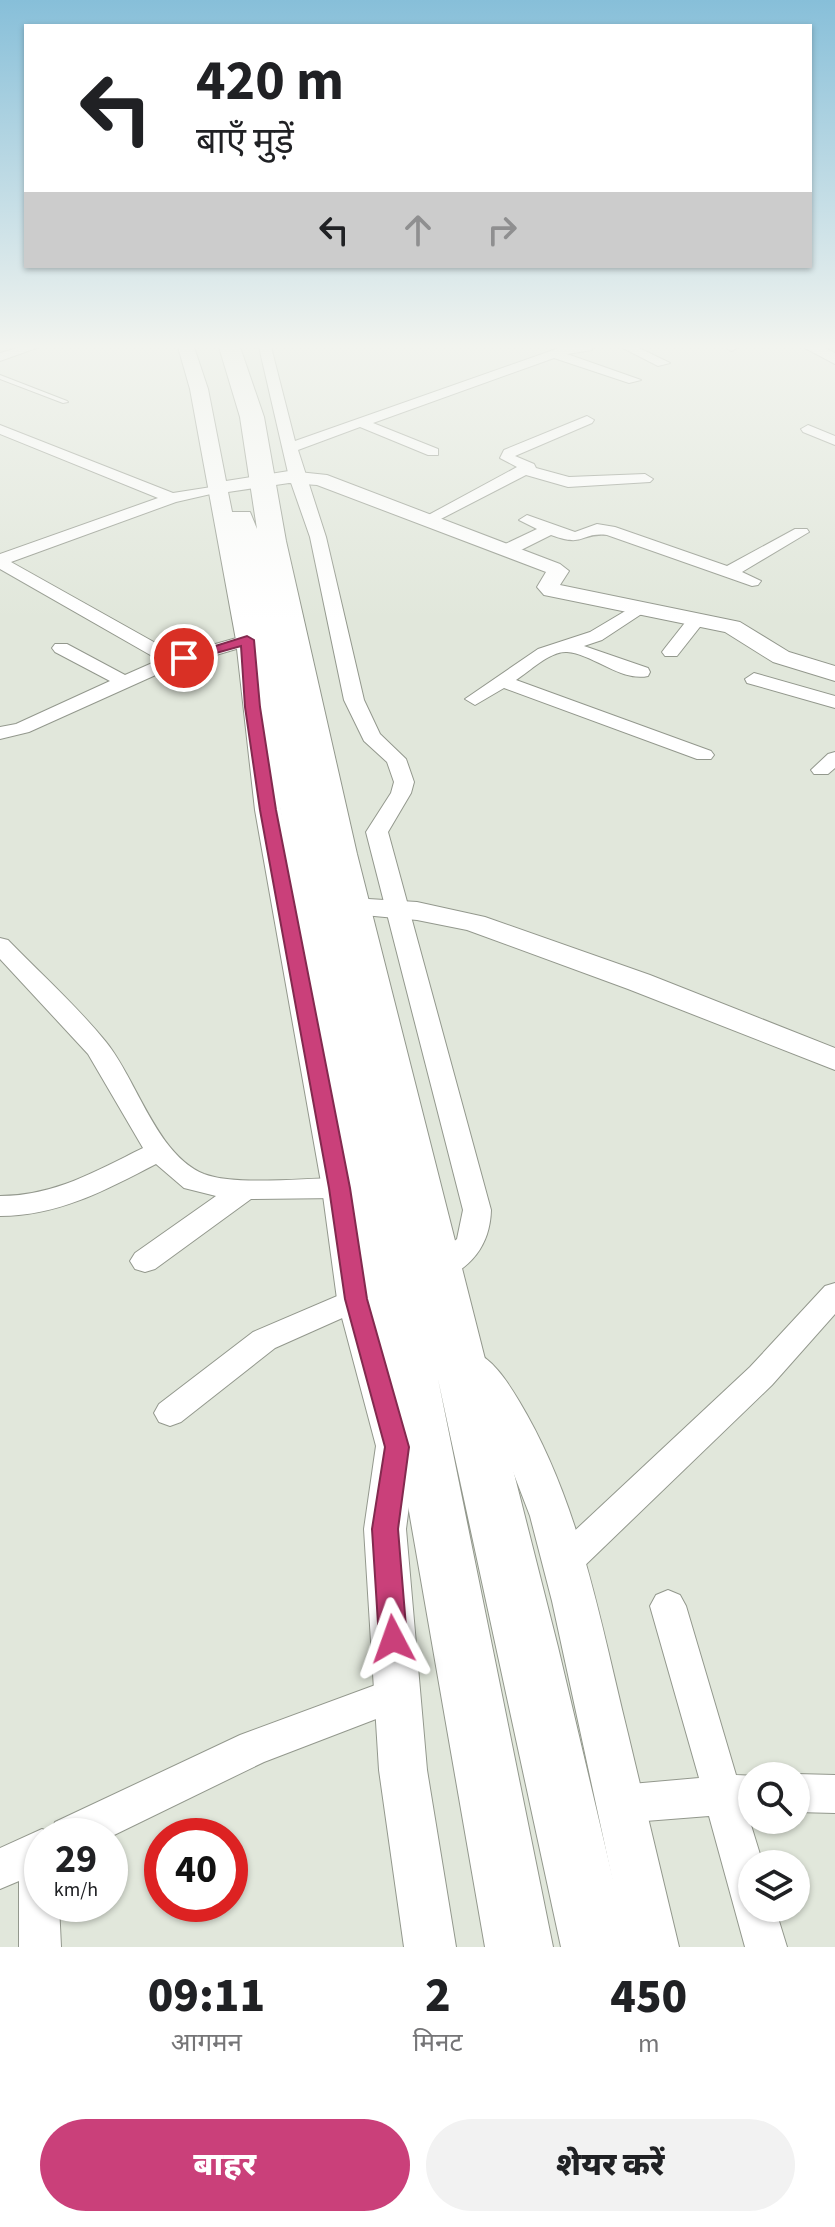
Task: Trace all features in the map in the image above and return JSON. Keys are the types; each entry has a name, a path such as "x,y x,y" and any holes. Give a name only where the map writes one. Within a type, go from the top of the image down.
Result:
{"highway":[{"path":"238,438 253,483 455,1349 528,1647 595,1947"},
{"path":"252,438 253,592 409,1362 519,1947"}],"street":[{"path":"22,438 172,498"},
{"path":"227,438 253,483 318,537 362,723 371,737 396,759 404,782 401,793 377,832 477,1210 477,1230 467,1250 437,1270"},
{"path":"289,438 291,447"},
{"path":"318,438 291,447 253,483 247,640 268,810 339,1188 356,1299 397,1447"},
{"path":"398,438 433,452"},
{"path":"527,470 528,465 506,456 547,438"},
{"path":"429,519 527,470 568,482 645,479"},
{"path":"0,561 172,498 253,483 320,479 558,571 548,587 552,590 732,627 781,657 835,674"},
{"path":"527,520 575,538 597,529 609,530 752,581"},
{"path":"507,550 550,529"},
{"path":"727,573 801,532"},
{"path":"0,561 174,661"},
{"path":"475,699 544,653 596,636 637,609"},
{"path":"671,652 697,619"},
{"path":"0,733 12,732 174,661 247,640"},
{"path":"564,645 641,672"},
{"path":"61,648 123,681"},
{"path":"754,679 835,702"},
{"path":"502,681 704,755"},
{"path":"352,907 398,910 475,923 639,982 835,1060"},
{"path":"4,958 98,1049 160,1151 194,1181 245,1189 339,1188"},
{"path":"0,1206 22,1206 54,1200 160,1151"},
{"path":"145,1261 245,1189"},
{"path":"565,1562 761,1376 835,1294"},
{"path":"170,1413 264,1340 356,1299"},
{"path":"455,1349 487,1384 513,1425 538,1478 565,1562 653,1947"},
{"path":"409,1362 385,1529 403,1770 430,1947"},
{"path":"620,1804 738,1794 668,1606"},
{"path":"107,1818 253,1748 397,1694"},
{"path":"810,1793 835,1794"},
{"path":"0,1869 24,1857"},
{"path":"40,1947 42,1922"},
{"path":"759,1922 766,1947"}],"route":[{"path":"184,658 247,640 268,810 339,1188 356,1299 397,1447 385,1529 393,1639"}]}
